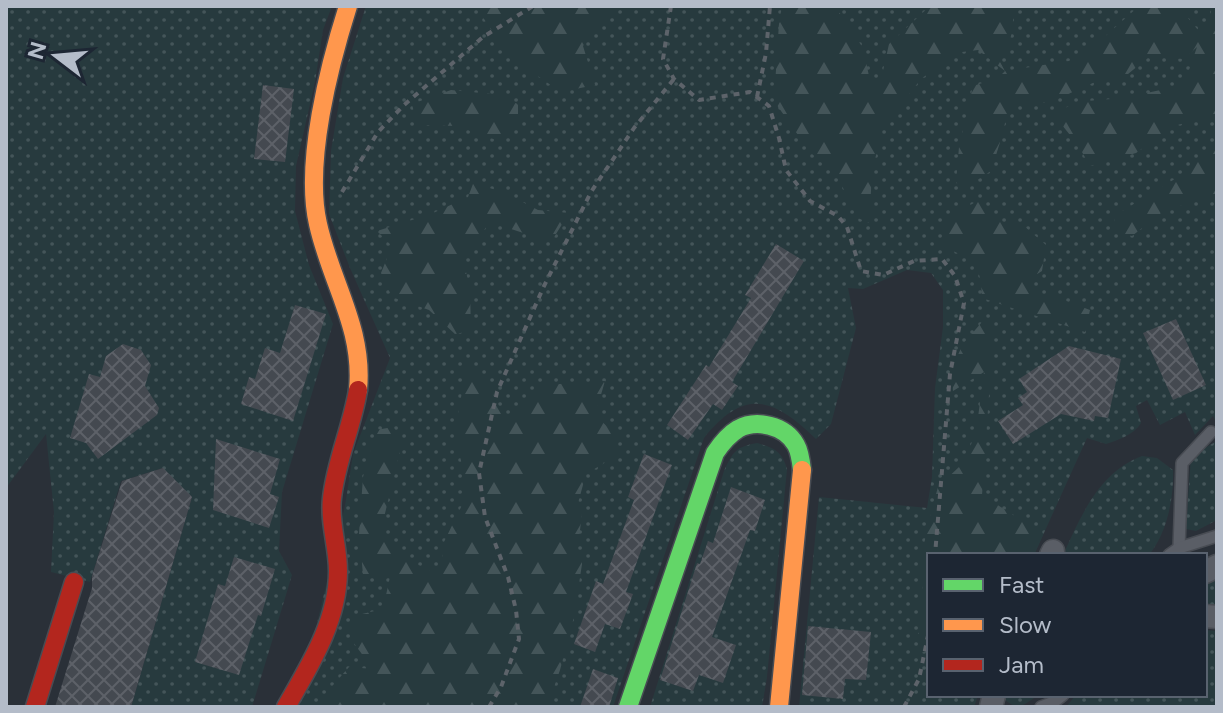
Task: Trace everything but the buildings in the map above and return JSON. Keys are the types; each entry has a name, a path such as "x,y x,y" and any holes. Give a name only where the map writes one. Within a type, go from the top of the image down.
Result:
{"street":[{"path":"286,707 326,631 336,604 338,572 332,498 358,391 360,362 354,329 324,250 314,203 313,171 327,80 348,6"},
{"path":"628,707 715,453 724,439 738,428 752,424 765,424 792,438 802,463 779,707"},
{"path":"35,707 74,582"}],"lane":[{"path":"1211,432 1182,463 1174,552 1217,536"},
{"path":"1041,707 1060,697"}],"path":[{"path":"317,219 329,214 378,132 404,105 483,37 533,6"},
{"path":"671,6 663,59 674,79 699,100 750,92 769,106 786,170 810,201 838,216 847,227 861,271 883,275 914,261 942,259 955,276 964,303 950,374 935,553"},
{"path":"757,97 766,53 770,6"},
{"path":"489,707 501,687 519,639 508,577 485,517 479,473 497,392 544,286 591,192 634,128 674,79"},
{"path":"904,707 919,679 927,641"}],"green space":[{"path":"6,6 332,6 323,30 296,166 295,211 309,265 333,324 282,492 279,551 292,575 252,707 131,707 192,497 163,468 121,481 90,582 51,572 54,512 46,434 6,488"},
{"path":"366,6 1217,6 1217,423 1213,416 1195,435 1185,412 1160,425 1147,400 1136,406 1141,423 1130,434 1106,444 1087,438 1035,553 927,553 927,697 977,697 974,707 799,707 819,497 927,508 932,477 943,290 931,273 907,270 863,289 848,288 856,328 831,424 816,439 787,414 773,407 746,405 719,422 704,438 613,707 297,707 345,506 353,454 390,358 329,214 331,151 343,78"},
{"path":"475,6 613,6 583,46 595,85 561,92 507,52"},
{"path":"782,6 835,6 863,48 869,76 881,80 889,44 930,6 1015,6 1011,36 999,59 1005,71 978,50 962,52 922,78 883,126 872,172 871,224 858,218 837,176 810,152 774,101"},
{"path":"1139,6 1185,6 1183,12 1198,30 1198,41 1211,16 1211,6 1217,6 1217,120 1211,117 1173,126 1136,153 1090,166 1054,115 1075,102 1123,98 1184,85 1197,47 1184,59 1150,56 1117,83 1104,78 1048,103 1019,102 1008,110 991,171 966,187 956,183 959,147 973,86 998,78 1005,71 1069,61 1101,40"},
{"path":"451,90 491,94 518,104 518,125 502,142 457,126 417,125 412,104"},
{"path":"1217,144 1217,196 1165,210 1132,236 1115,231 1114,216 1183,174"},
{"path":"473,184 501,191 538,210 569,213 551,242 490,222 463,259 470,289 471,331 455,334 429,310 392,297 381,273 392,246 377,231 431,214 468,197"},
{"path":"981,199 999,221 1024,226 1046,245 1042,271 1023,283 1031,292 1090,310 1085,332 982,298 976,268 967,258 940,244 947,218"},
{"path":"982,322 994,323 982,495 1043,535 1035,553 927,553 927,651 919,653 923,581 919,568 930,516 938,487 959,467 970,448 977,425 984,372 953,391 951,370 963,344"},
{"path":"463,357 483,375 505,418 545,385 605,381 595,415 615,434 616,456 586,474 578,503 582,515 577,552 582,564 574,617 547,707 314,707 349,667 373,669 350,638 358,615 383,609 390,577 363,574 359,534 363,477 376,430 393,427 403,439 380,534 405,559 440,575 444,542 464,501 463,471 455,430 462,392"},
{"path":"1217,441 1217,520 1196,531 1186,529 1191,456"},
{"path":"757,443 776,451 787,469 762,707 650,707 724,471 736,451"},
{"path":"1142,456 1157,458 1173,470 1168,515 1150,553 1064,553 1093,497 1127,463"},
{"path":"1217,579 1217,605 1207,604 1207,584"},
{"path":"1207,630 1217,631 1217,707 1066,707 1074,697 1207,697"},
{"path":"1004,697 1036,697 1018,706"}],"traffic: fast":[{"path":"628,707 720,446 731,434 745,426 770,426 791,438 796,445 802,470"}],"traffic: slow":[{"path":"348,6 321,115 316,144 314,200 324,246 356,346 358,390"},
{"path":"779,707 802,470"}],"traffic: jam":[{"path":"286,707 321,642 333,607 338,571 332,498 358,390"},
{"path":"35,707 74,582"}]}
